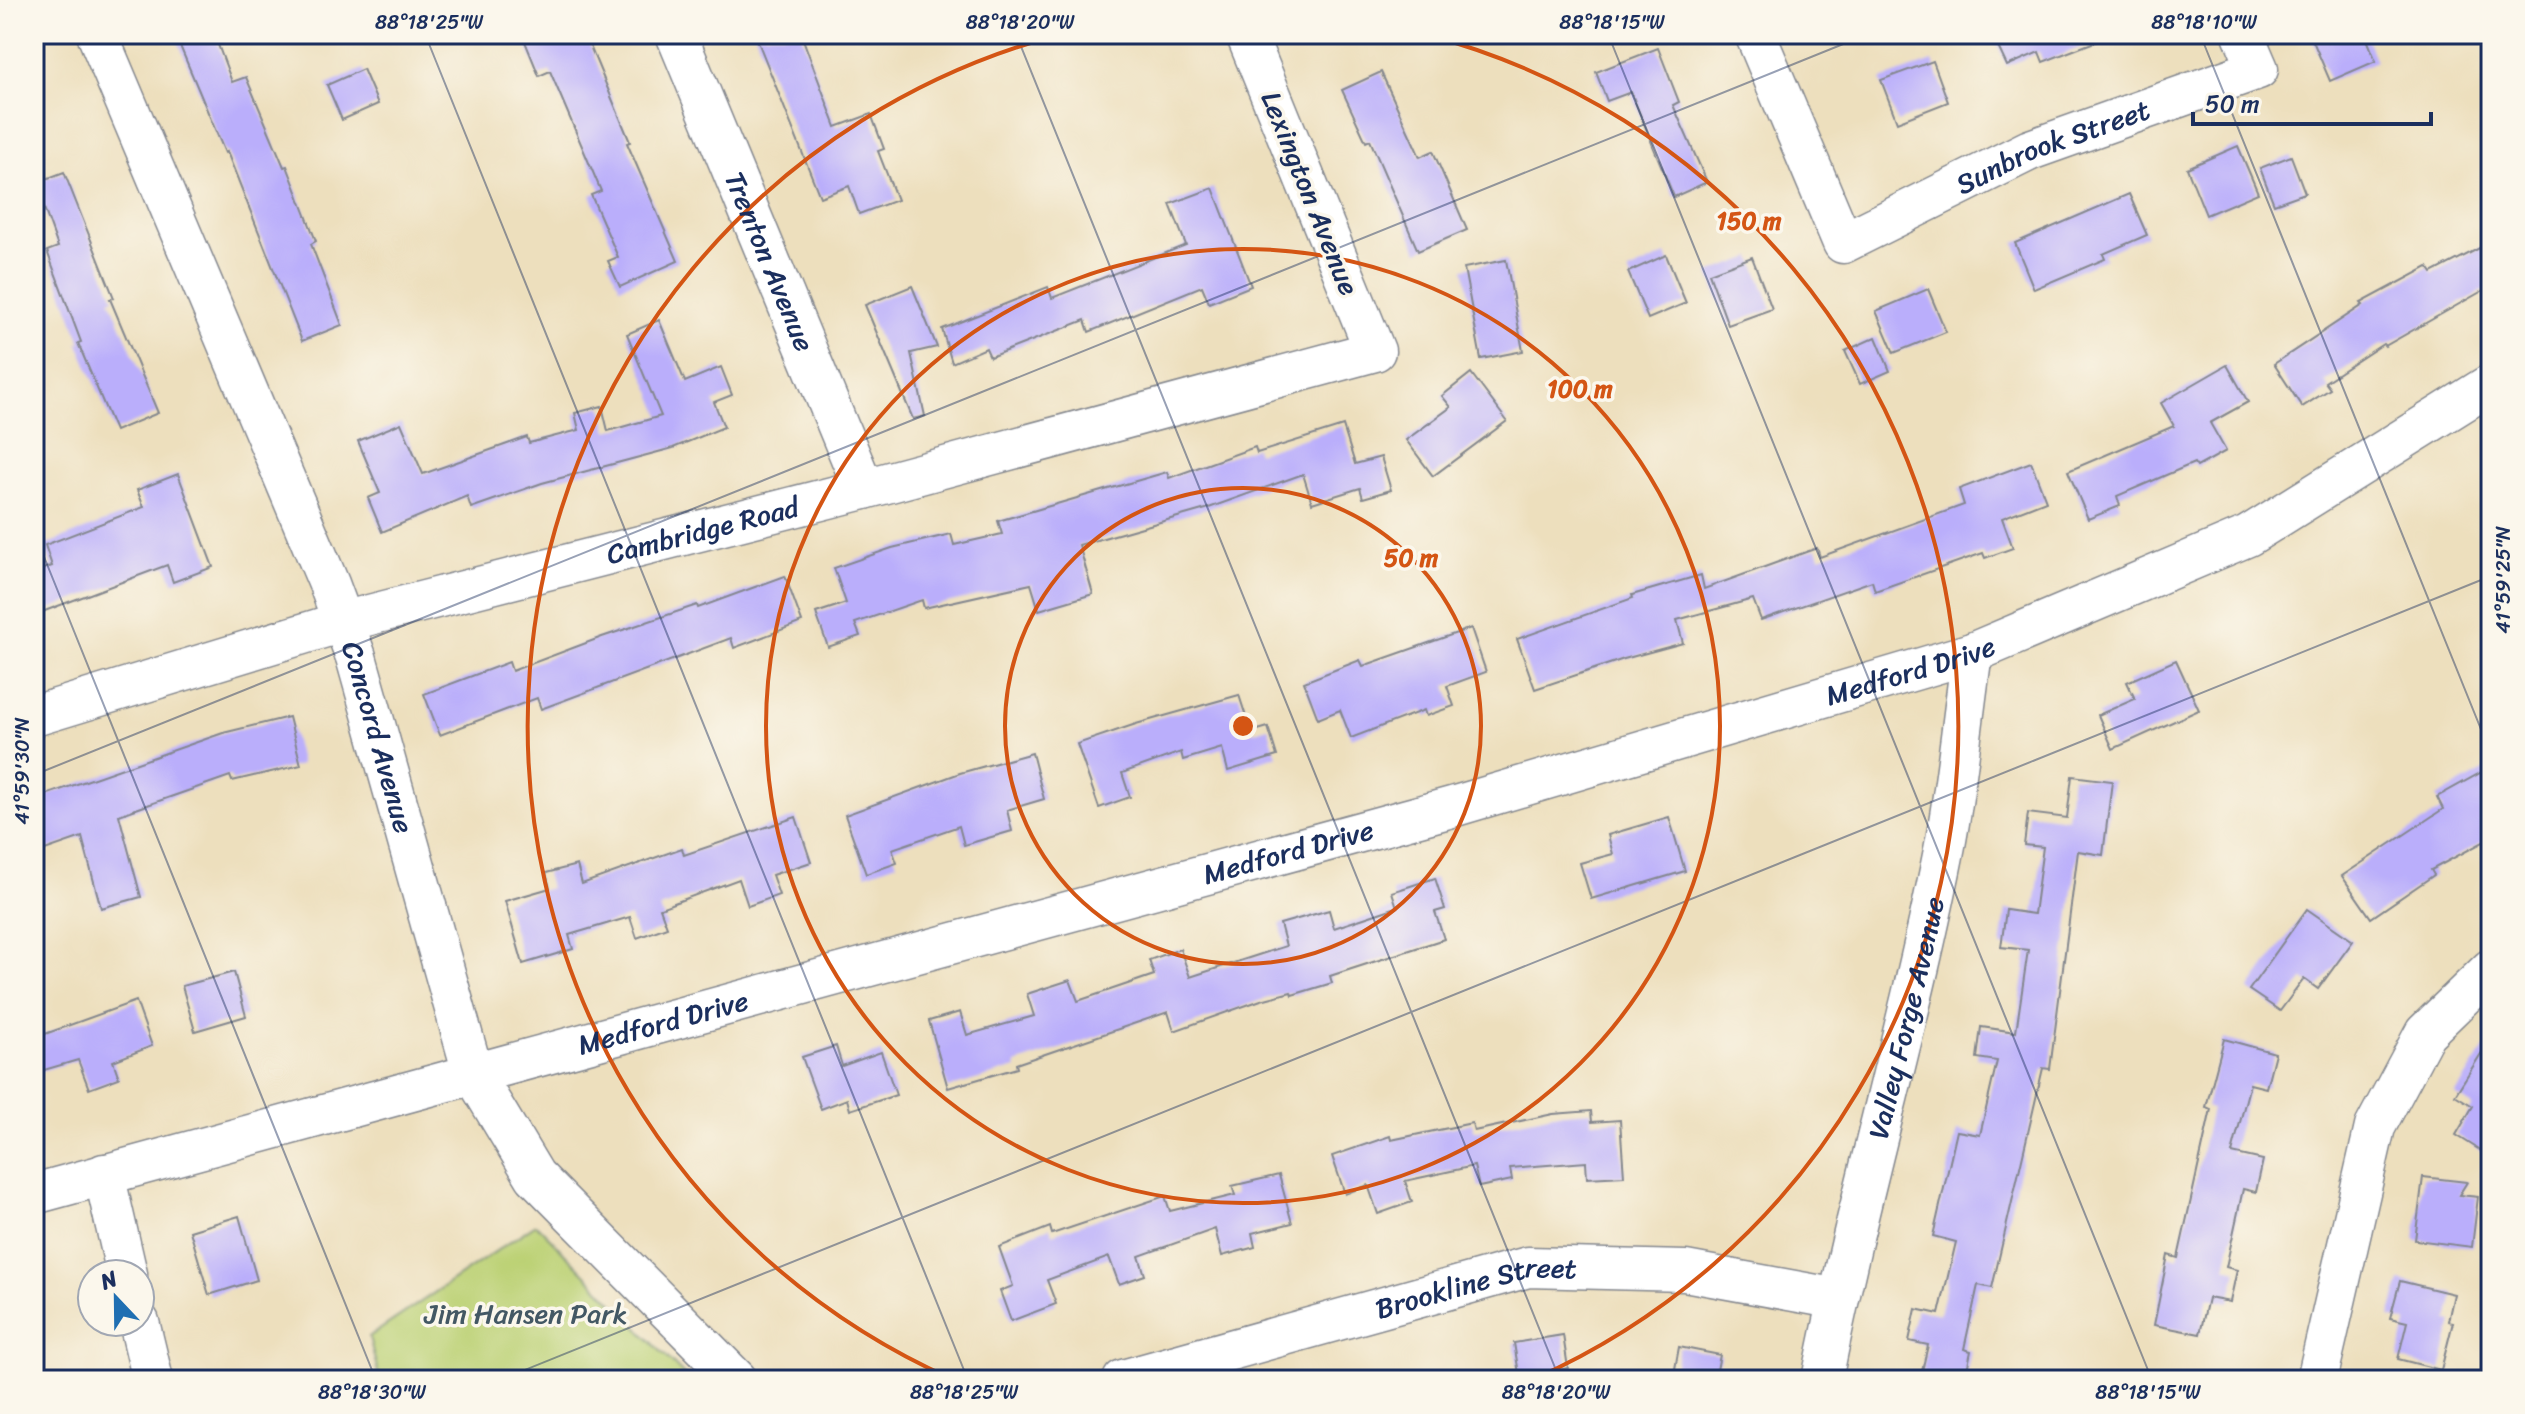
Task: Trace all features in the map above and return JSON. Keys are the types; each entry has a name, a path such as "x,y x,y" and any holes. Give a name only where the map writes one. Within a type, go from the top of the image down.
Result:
{"street":[{"name":"Concord Avenue","path":"97,34 323,569 356,657 473,1073 535,1176 737,1380"},
{"name":"Trenton Avenue","path":"676,34 864,489"},
{"name":"Lexington Avenue","path":"1246,34 1375,351"},
{"name":"Sunbrook Street","path":"1755,34 1843,243 2030,150 2258,69 2248,46"},
{"name":"Cambridge Road","path":"34,716 342,622 864,489 1375,351"},
{"name":"Medford Drive","path":"34,1194 1452,807 1972,653 2248,536 2491,384"},
{"name":"Valley Forge Avenue","path":"1822,1380 1838,1299 1890,1092 1946,839 1972,653"},
{"path":"2317,1380 2375,1127 2425,1033 2491,969"},
{"path":"104,1174 123,1258"},
{"name":"Brookline Street","path":"1123,1380 1528,1267 1685,1271 1838,1299"},
{"path":"143,1338 153,1380"}],"green space":[{"name":"Jim Hansen Park","path":"536,1224 689,1380 380,1380 369,1337"}],"building":[{"path":"175,34 214,34 232,82 246,77 284,167 287,166 316,241 311,244 342,325 302,341 227,152"},
{"path":"522,34 585,34 630,142 627,143 678,261 620,287 608,261 618,257 591,195 601,191 550,71 539,76"},
{"path":"755,34 801,34 836,127 871,114 884,149 878,151 897,200 859,214 849,186 820,197"},
{"path":"1992,34 2110,36 2043,62 2039,52 2007,66"},
{"path":"2310,34 2365,34 2376,61 2330,81"},
{"path":"1658,48 1679,102 1673,105 1707,182 1674,197 1631,92 1607,101 1596,72"},
{"path":"1933,61 1948,102 1897,122 1881,80"},
{"path":"363,69 378,104 342,120 327,85"},
{"path":"1381,72 1420,157 1433,151 1467,230 1418,251 1370,140 1366,142 1342,90"},
{"path":"2238,146 2258,193 2206,215 2187,168"},
{"path":"2291,156 2305,193 2274,204 2260,168"},
{"path":"64,172 114,298 110,299 158,413 115,431 78,343 81,342 47,251 58,247 35,183"},
{"path":"1213,188 1251,286 1209,303 1202,286 1089,332 1085,320 990,357 986,348 952,363 942,329 1048,287 1052,298 1186,245 1170,204"},
{"path":"2129,194 2147,235 2103,254 2105,259 2034,289 2015,243"},
{"path":"2491,242 2491,286 2385,346 2383,344 2325,382 2330,389 2302,407 2274,364 2363,305 2361,303 2428,267 2432,273"},
{"path":"1666,255 1686,303 1648,319 1628,272"},
{"path":"1752,257 1772,309 1728,325 1709,273"},
{"path":"1506,260 1523,351 1481,359 1464,268"},
{"path":"912,286 937,347 911,353 925,416 913,419 865,305"},
{"path":"1928,289 1946,332 1894,353 1876,311"},
{"path":"659,320 685,382 721,367 732,395 714,402 724,427 673,448 542,483 471,508 467,496 382,532 368,498 380,493 358,441 401,423 423,474 527,437 529,443 579,430 575,413 602,406 608,431 661,416 627,334"},
{"path":"1876,337 1890,371 1860,384 1845,351"},
{"path":"2227,365 2248,402 2210,423 2226,451 2197,467 2194,463 2117,496 2120,506 2088,519 2068,471 2174,426 2161,403"},
{"path":"1471,373 1507,421 1433,476 1406,440 1451,407 1442,396"},
{"path":"1343,426 1355,464 1381,457 1391,490 1363,498 1360,488 1312,503 1303,474 1206,509 1079,545 1093,594 1039,610 1031,584 924,608 922,600 855,623 860,636 828,647 816,613 846,603 834,568 892,548 951,534 954,545 1002,534 998,521 1167,472 1169,478 1255,447 1257,453"},
{"path":"2031,462 2046,501 2002,518 2013,548 1985,558 1983,553 1875,591 1872,581 1761,620 1753,599 1677,620 1683,643 1535,689 1517,639 1633,598 1632,595 1701,575 1704,589 1817,548 1820,557 1964,505 1959,489"},
{"path":"178,474 213,567 173,582 167,565 34,615 34,572 52,566 45,545 144,507 137,490"},
{"path":"785,576 802,622 734,648 731,638 541,709 537,698 440,735 424,694 509,662 512,671 602,637 697,605 698,608"},
{"path":"1471,628 1486,672 1447,686 1454,706 1426,716 1424,710 1351,738 1340,710 1318,719 1304,682 1360,660 1363,666"},
{"path":"2176,660 2199,710 2113,749 2098,715 2135,699 2127,682"},
{"path":"1239,695 1251,732 1268,727 1277,756 1228,771 1222,748 1183,760 1181,752 1122,773 1130,797 1099,808 1077,744"},
{"path":"289,717 301,765 232,781 230,776 119,815 141,897 101,908 82,837 42,851 34,828 34,799 223,733"},
{"path":"1032,753 1044,799 1007,810 1012,831 964,845 959,826 892,849 897,863 866,874 845,815 960,773"},
{"path":"2491,767 2491,838 2431,870 2434,875 2371,918 2342,876 2443,809 2437,797"},
{"path":"2072,776 2112,781 2103,855 2078,851 2050,1069 2043,1068 1992,1288 1978,1285 1964,1349 1971,1351 1965,1380 1920,1380 1928,1345 1909,1341 1916,1309 1939,1314 1956,1242 1933,1236 1957,1131 1980,1135 1997,1061 1977,1058 1981,1027 2016,1032 2028,950 2001,947 2006,910 2034,914 2043,847 2024,845 2028,813 2067,818"},
{"path":"796,817 811,862 772,875 779,895 748,906 739,879 660,908 667,927 637,938 630,917 569,935 573,949 523,964 505,901 550,888 546,873 577,865 582,884 682,848 684,855"},
{"path":"1669,817 1685,871 1591,899 1580,863 1613,854 1608,835"},
{"path":"1435,878 1445,909 1435,912 1444,939 1330,976 1332,983 1261,1000 1174,1031 1168,1012 1016,1064 1017,1068 948,1088 929,1021 960,1012 967,1035 1034,1016 1027,994 1070,980 1078,1001 1154,975 1149,960 1180,949 1190,977 1286,946 1280,924 1329,910 1334,928 1397,907 1392,892"},
{"path":"2307,909 2353,941 2318,989 2304,979 2280,1011 2249,990"},
{"path":"234,972 246,1016 195,1031 182,986"},
{"path":"136,1001 152,1046 113,1061 119,1078 89,1089 78,1060 34,1073 34,1038"},
{"path":"2491,1038 2491,1157 2456,1135 2473,1106 2455,1095"},
{"path":"2224,1039 2275,1053 2266,1088 2250,1084 2232,1153 2263,1160 2256,1192 2243,1189 2226,1267 2237,1270 2230,1302 2208,1298 2200,1334 2154,1325 2168,1255 2178,1258 2211,1109 2206,1107"},
{"path":"836,1046 842,1066 881,1052 896,1095 850,1110 847,1099 821,1109 802,1057"},
{"path":"1591,1111 1592,1122 1620,1120 1624,1176 1587,1178 1586,1162 1510,1168 1512,1180 1479,1187 1474,1166 1405,1181 1412,1202 1378,1214 1368,1185 1345,1194 1332,1156 1390,1136 1391,1140 1472,1123 1474,1131 1553,1114"},
{"path":"1279,1175 1292,1223 1252,1233 1255,1247 1222,1256 1215,1229 1139,1256 1145,1275 1119,1284 1109,1257 1047,1280 1056,1304 1011,1321 1000,1291 1013,1286 999,1247 1050,1227 1052,1234 1165,1196 1170,1211 1235,1195 1232,1186"},
{"path":"2423,1177 2467,1182 2459,1195 2478,1197 2472,1247 2415,1240"},
{"path":"239,1216 257,1280 209,1295 190,1231"},
{"path":"2400,1281 2454,1294 2448,1321 2453,1322 2441,1370 2398,1359 2407,1322 2390,1318"},
{"path":"1563,1335 1568,1368 1552,1371 1553,1380 1520,1380 1514,1343"},
{"path":"1679,1347 1720,1355 1715,1380 1673,1380"}]}
